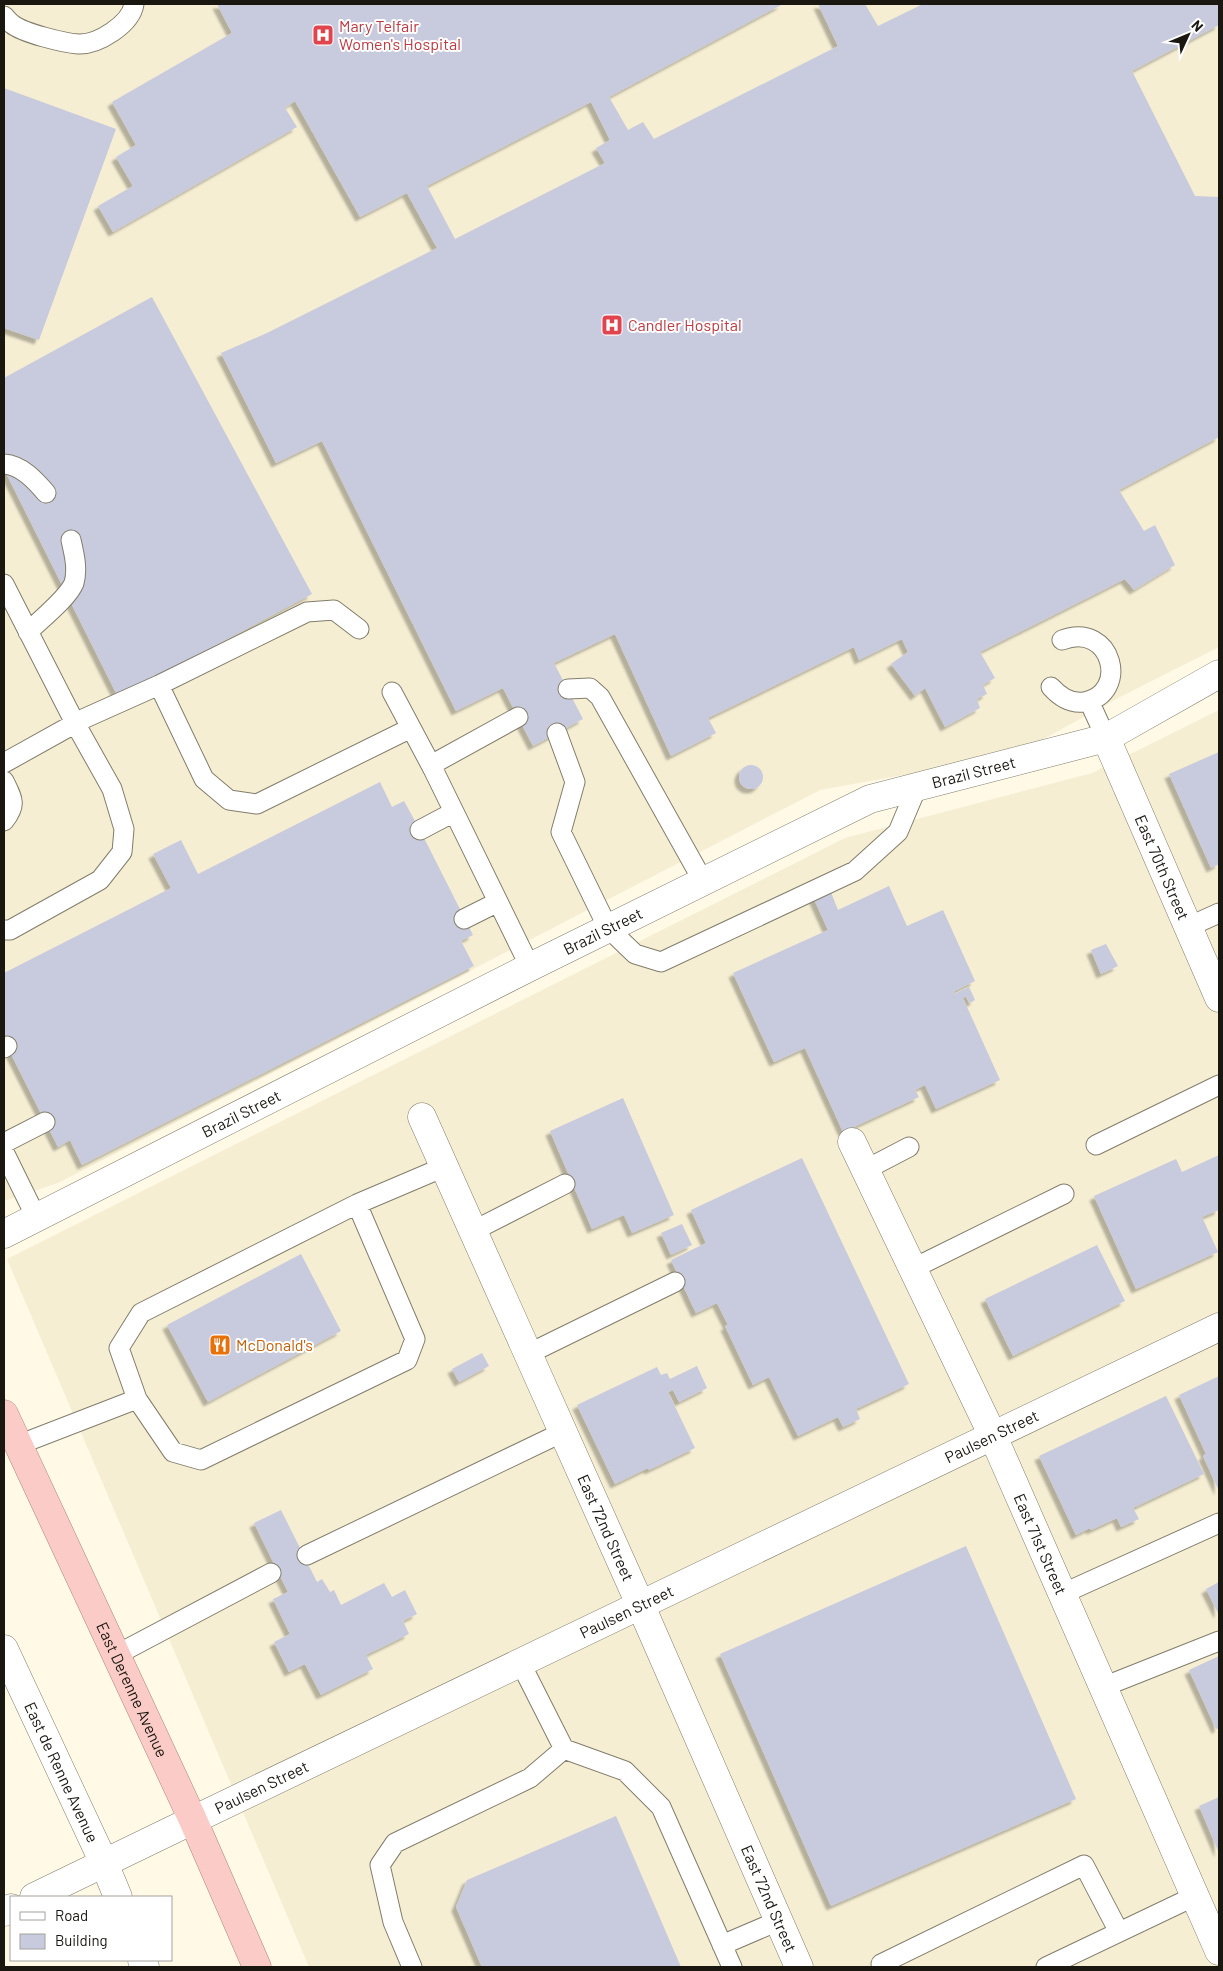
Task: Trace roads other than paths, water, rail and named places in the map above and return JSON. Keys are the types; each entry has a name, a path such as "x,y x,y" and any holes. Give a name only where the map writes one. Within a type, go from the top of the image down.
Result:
{"highway":[{"name":"East Derenne Avenue","path":"4,1414 193,1820 257,1967"}],"street":[{"name":"Brazil Street","path":"4,1234 37,1219 530,967 870,799 1106,738 1219,674"},
{"name":"East 70th Street","path":"1106,738 1219,998"},
{"name":"East 72nd Street","path":"422,1117 640,1604 799,1967"},
{"name":"East 71st Street","path":"852,1142 993,1436 1219,1951"},
{"name":"Paulsen Street","path":"36,1896 1219,1327"},
{"name":"East de Renne Avenue","path":"4,1649 118,1896"}],"lane":[{"path":"4,16 12,25 31,34 79,44 99,39 118,29 133,11 134,4"},
{"path":"4,464 12,464 34,479 46,493"},
{"path":"28,632 58,603 74,583 76,562 71,540"},
{"path":"4,584 75,723 112,789 124,829 122,852 100,880 10,930 4,930"},
{"path":"4,763 75,723 159,685 307,612 334,610 359,629"},
{"path":"1050,687 1067,700 1089,701 1099,696 1106,687 1110,677 1112,666 1109,656 1103,647 1094,640 1072,636 1062,640"},
{"path":"159,685 204,779 229,800 257,804 411,728"},
{"path":"568,689 590,688 600,697 702,881"},
{"path":"392,692 431,765 530,967"},
{"path":"1089,701 1106,738"},
{"path":"431,765 518,717"},
{"path":"557,733 575,782 561,832 608,928 635,954 661,962 855,870 898,832 917,787"},
{"path":"4,781 13,799 12,811 4,821"},
{"path":"420,830 454,812"},
{"path":"464,919 498,902"},
{"path":"1188,927 1219,913"},
{"path":"1096,1145 1219,1085"},
{"path":"4,1143 45,1122"},
{"path":"866,1170 908,1147"},
{"path":"4,1152 37,1219"},
{"path":"357,1204 415,1339 407,1360 201,1460 173,1452 137,1399 120,1348 141,1313 357,1204 444,1167"},
{"path":"473,1231 566,1184"},
{"path":"912,1269 1064,1194"},
{"path":"528,1354 675,1282"},
{"path":"18,1445 137,1399"},
{"path":"307,1555 563,1432"},
{"path":"1062,1594 1219,1523"},
{"path":"116,1655 271,1573"},
{"path":"1103,1687 1219,1641"},
{"path":"520,1662 564,1749 625,1771 662,1808 732,1967"},
{"path":"412,1967 392,1922 380,1865 395,1843 530,1778 564,1749"},
{"path":"882,1967 880,1964 1084,1865 1120,1932"},
{"path":"1046,1967 1195,1896"},
{"path":"722,1946 778,1921"}],"place":[{"name":"Mary Telfair Women's Hospital","path":"323,35"},
{"name":"Candler Hospital","path":"612,325"},
{"name":"McDonald's","path":"220,1345"}]}
